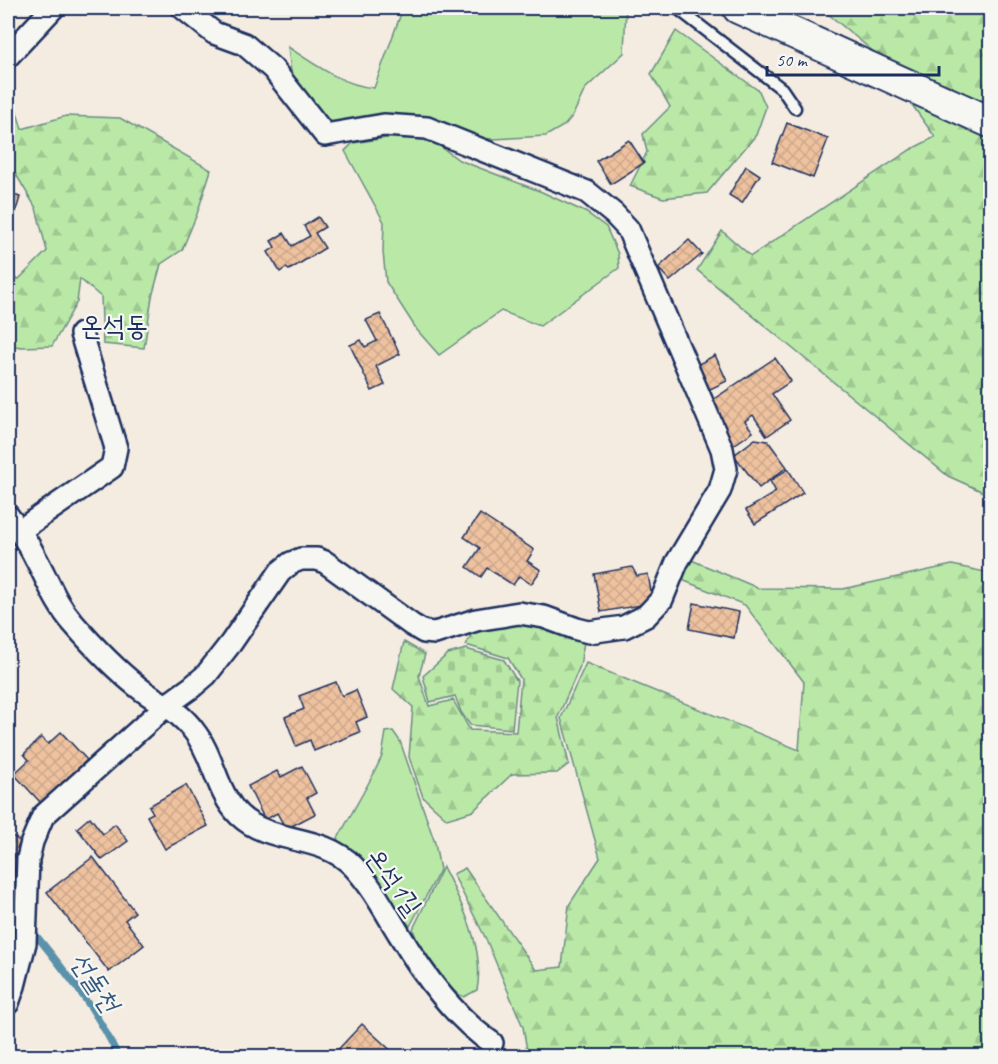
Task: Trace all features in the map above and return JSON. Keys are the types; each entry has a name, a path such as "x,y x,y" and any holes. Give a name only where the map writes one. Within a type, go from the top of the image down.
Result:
{"street":[{"path":"8,56 53,8"},
{"path":"8,1003 25,943 28,859 32,842 43,816 167,705 206,675 231,643 275,577 290,564 313,559 325,562 412,625 426,632 440,632 476,620 519,614 544,617 589,632 630,625 646,616 662,599 677,562 720,490 726,469 722,449 628,229 614,214 588,192 427,128 384,125 325,135 273,69 244,44 214,33 183,8"},
{"path":"738,8 990,122"},
{"path":"13,523 112,467 116,448 81,334"},
{"name":"온석1길","path":"13,523 36,558 56,600 73,623 129,680 167,705 190,725 210,755 225,793 240,816 267,831 318,844 349,862 373,891 424,971 460,1016 492,1043"},
{"path":"8,923 25,943"}],"lane":[{"path":"677,8 782,89 795,108"}],"green space":[{"path":"403,8 626,8 624,53 585,89 573,115 565,125 546,136 493,139 467,137 377,116 330,123 317,116 303,96 291,72 288,47 318,67 340,78 374,88"},
{"path":"821,8 990,8 990,495 948,476 697,270 722,231 751,256 910,150 935,137 875,53"},
{"path":"676,31 759,91 766,107 756,135 707,193 663,198 630,186 647,152 643,134 670,107 651,74"},
{"path":"9,86 22,129 66,116 120,118 211,170 197,214 182,250 161,264 152,297 144,348 103,344 101,297 80,279 77,302 52,346 8,345 8,278 19,279 47,251 36,208 8,161"},
{"path":"407,135 429,138 459,160 542,192 587,213 606,227 618,254 619,268 540,326 501,311 439,355 417,330 386,282 383,252 384,222 345,151 353,143"},
{"path":"689,559 758,588 843,589 952,565 990,573 990,1056 528,1056 523,1027 486,939 453,874 465,868 536,970 562,967 569,905 600,858 561,718 586,663 799,750 804,682 745,605 682,580"},
{"path":"525,621 565,632 584,642 580,666 558,717 569,764 557,773 512,774 473,811 447,819 423,797 409,757 413,707 393,689 404,642 425,654 419,676 429,706 453,700 470,730 516,732 521,679 508,658 466,645 476,624"},
{"path":"466,649 504,660 517,681 512,729 470,725 461,712 455,696 430,702 423,676 448,654"},
{"path":"393,731 400,741 435,843 440,870 410,926 337,840 382,756 386,732"},
{"path":"443,867 470,926 478,958 477,990 464,997 446,988 421,952 413,929"}],"building":[{"path":"787,123 828,139 813,178 772,162"},
{"path":"629,140 644,163 611,184 596,161"},
{"path":"746,166 760,175 742,203 729,195"},
{"path":"8,193 20,197 8,238"},
{"path":"318,217 325,227 315,233 325,248 289,270 286,268 280,272 268,252 275,247 271,241 284,233 292,246 310,236 304,226"},
{"path":"689,240 702,254 670,281 658,268"},
{"path":"380,314 400,354 376,366 385,385 372,391 350,345 361,340 365,347 377,341 366,320"},
{"path":"715,355 727,381 704,392 693,367"},
{"path":"775,358 791,381 772,394 790,420 767,436 753,415 745,421 753,432 732,446 705,405"},
{"path":"755,439 768,441 787,467 759,488 734,455"},
{"path":"788,469 803,493 755,524 746,510 776,492 770,481"},
{"path":"480,514 534,550 527,561 541,570 531,584 519,576 513,585 487,568 481,577 467,567 480,548 464,537"},
{"path":"632,567 637,576 648,574 653,603 601,612 594,574"},
{"path":"694,603 739,612 734,638 689,629"},
{"path":"336,682 342,696 356,690 367,717 356,722 360,732 314,751 310,740 296,746 285,717 304,709 299,696"},
{"path":"61,732 87,760 41,803 14,774 29,760 24,754 41,737 48,744"},
{"path":"302,766 316,793 307,798 315,814 286,829 277,813 265,820 248,786 277,771 281,777"},
{"path":"186,785 208,826 165,849 147,816 153,813 149,806"},
{"path":"90,817 103,834 115,824 128,841 102,860 77,828"},
{"path":"8,833 21,842 15,857 21,860 12,873 17,876 8,891"},
{"path":"93,857 135,912 125,920 144,945 109,972 47,892"},
{"path":"362,1024 397,1056 332,1056"}],"waterway":[{"name":"선돌천","path":"8,912 16,916"},
{"name":"선돌천","path":"35,934 91,1008 118,1056"}],"district":[{"name":"온석동","path":"114,325"}]}
